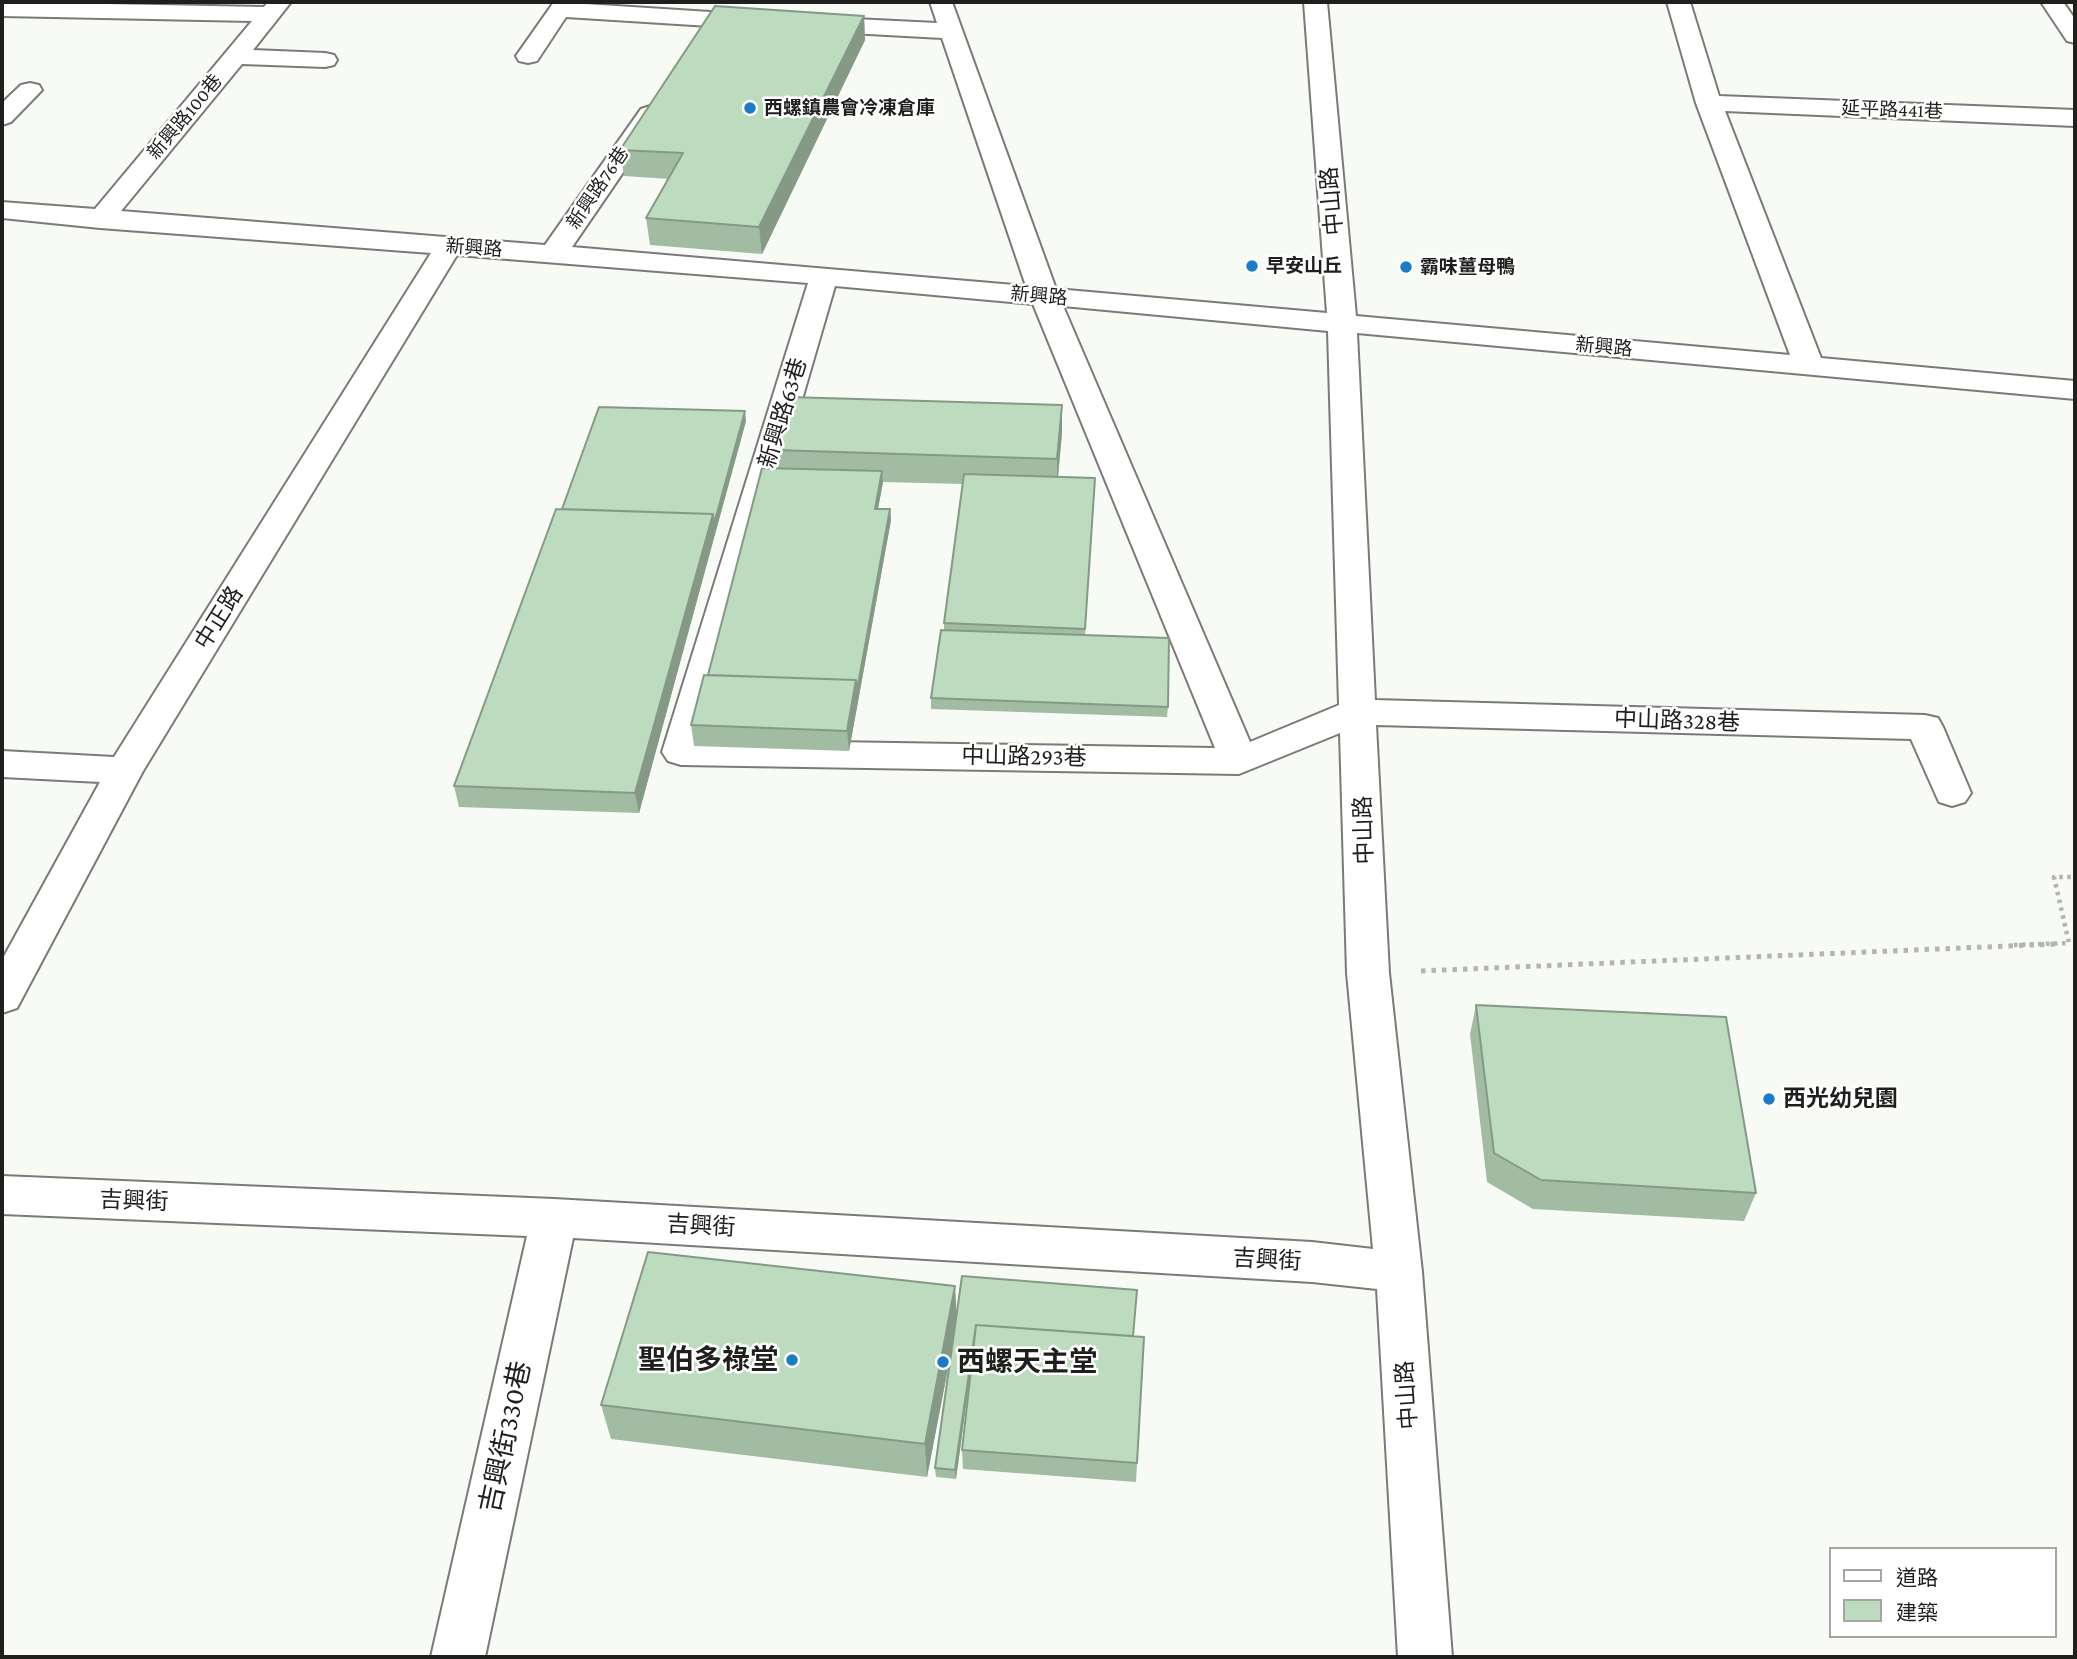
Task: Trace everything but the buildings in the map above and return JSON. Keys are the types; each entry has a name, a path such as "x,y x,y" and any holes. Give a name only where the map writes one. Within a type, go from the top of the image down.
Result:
{"street":[{"path":"941,2 1044,296 1239,761"},
{"name":"中山路","path":"1316,2 1342,324 1368,973 1399,1272 1424,1657"},
{"path":"1678,2 1709,103 1809,365"},
{"path":"2052,2 2075,36"},
{"path":"528,56 563,6 714,19 951,32"},
{"name":"新興路100巷","path":"2,9 275,8"},
{"name":"新興路100巷","path":"100,220 275,8"},
{"path":"699,42 714,19"},
{"path":"235,55 324,60"},
{"path":"2,117 30,90"},
{"name":"新興路76巷","path":"554,253 661,97"},
{"name":"延平路441巷","path":"1709,103 2075,118"},
{"name":"新興路","path":"2,210 100,220 554,253 824,276 2075,390"},
{"name":"中正路","path":"2,997 125,771 449,246"},
{"name":"新興路63巷","path":"681,752 824,276"},
{"name":"中山路293巷","path":"681,752 1239,761 1357,712"},
{"name":"中山路328巷","path":"1357,712 1925,727 1952,793"},
{"path":"2,764 125,771"},
{"name":"吉興街","path":"2,1195 554,1217 1312,1262 1399,1272"},
{"name":"吉興街330巷","path":"458,1657 554,1217"}],"path":[{"path":"1368,973 2069,943 2054,877 2075,877"}],"place":[{"name":"西螺鎮農會冷凍倉庫","path":"750,108"},
{"name":"早安山丘","path":"1252,266"},
{"name":"霸味薑母鴨","path":"1406,267"},
{"name":"西光幼兒園","path":"1769,1099"},
{"name":"聖伯多祿堂","path":"792,1360"},
{"name":"西螺天主堂","path":"943,1362"}]}
